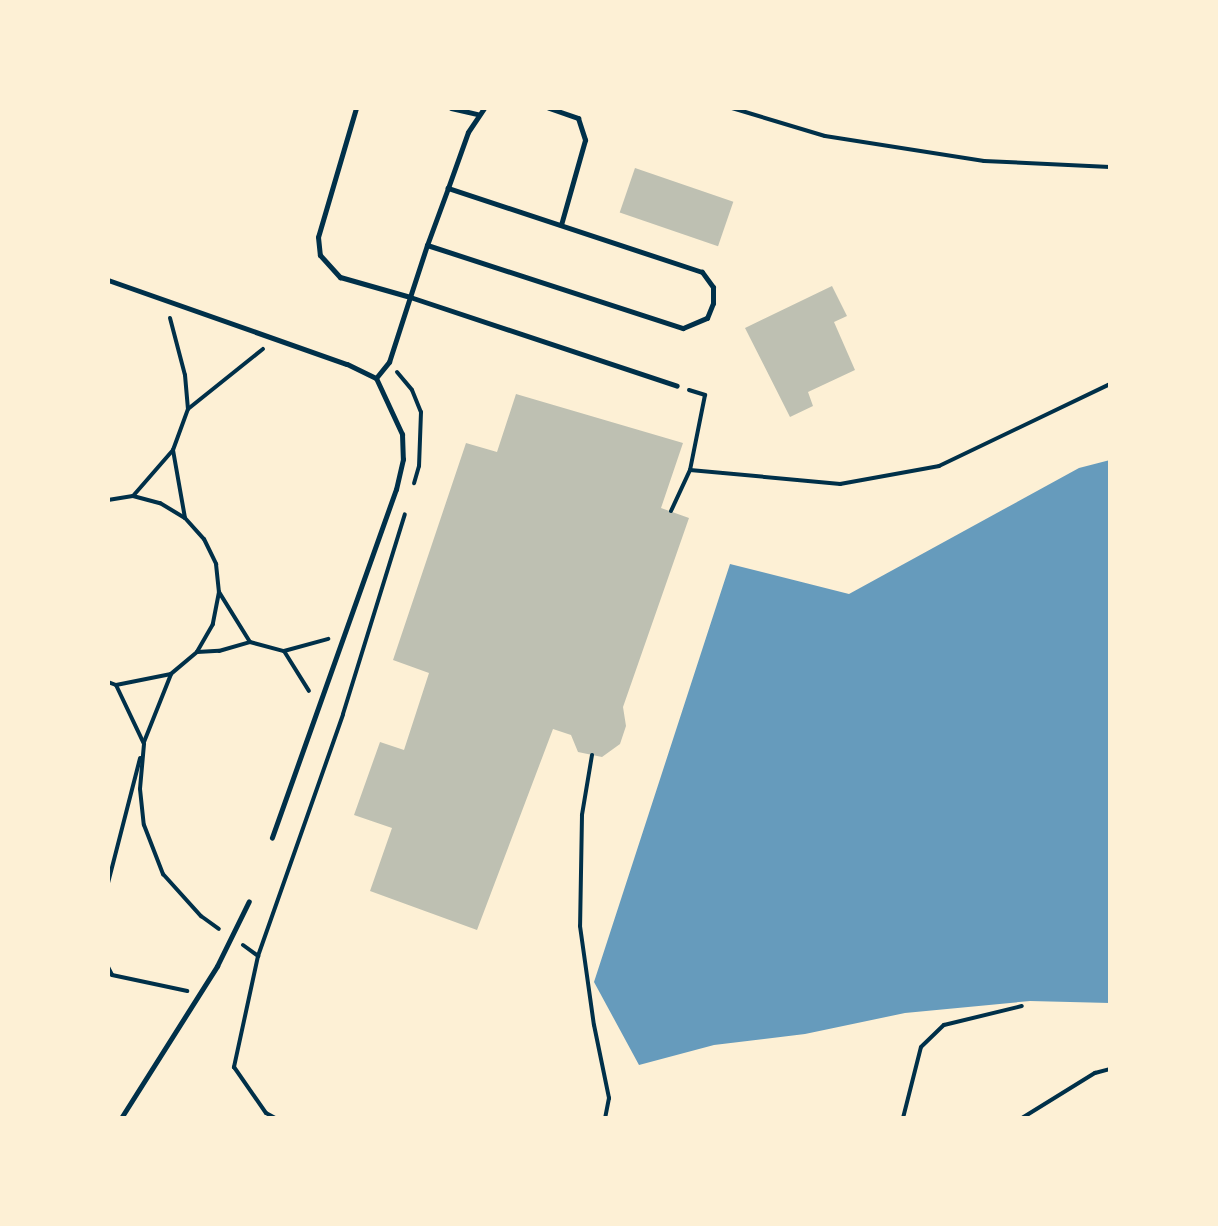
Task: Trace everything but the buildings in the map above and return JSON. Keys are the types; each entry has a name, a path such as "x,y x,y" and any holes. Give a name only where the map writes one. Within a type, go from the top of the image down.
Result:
{"lane":[{"path":"356,108 318,237 320,255 340,277 410,297 677,386"},
{"path":"451,108 477,114"},
{"path":"376,378 389,362 448,188 477,114 484,108"},
{"path":"549,108 578,118 585,140 561,225"},
{"path":"427,245 683,328 707,318 713,303 713,287 702,272 448,188"},
{"path":"108,280 282,341 376,378 402,434 403,459 272,838"},
{"path":"121,1118 200,992 249,901"}],"path":[{"path":"732,108 825,136 984,161 1110,167"},
{"path":"133,496 173,450 188,409 175,330 162,299"},
{"path":"188,409 258,351 282,341"},
{"path":"389,362 412,390 421,412 419,466 411,495"},
{"path":"690,470 840,484 939,466 1110,384"},
{"path":"671,511 690,470 705,395 677,386"},
{"path":"173,450 185,518"},
{"path":"108,500 133,496 160,503 185,518 210,551 219,592 250,642"},
{"path":"275,1118 266,1113 234,1067 258,956 343,714 406,509"},
{"path":"108,883 144,744 171,674 197,652 213,624 219,592"},
{"path":"197,652 219,651 250,642 284,651 344,636"},
{"path":"284,651 319,706"},
{"path":"108,682 116,685 171,674"},
{"path":"116,685 144,744 140,789 144,825 163,874 201,916 258,956"},
{"path":"592,755 582,815 580,926 594,1025 609,1098 605,1118"},
{"path":"108,967 112,975 200,992"},
{"path":"903,1118 921,1047 944,1025 1022,1006"},
{"path":"1022,1118 1095,1073 1110,1069"}],"water":[{"path":"1110,460 1110,1003 1030,1001 905,1013 805,1034 714,1045 639,1065 594,982 730,564 849,594 1079,468"}]}
